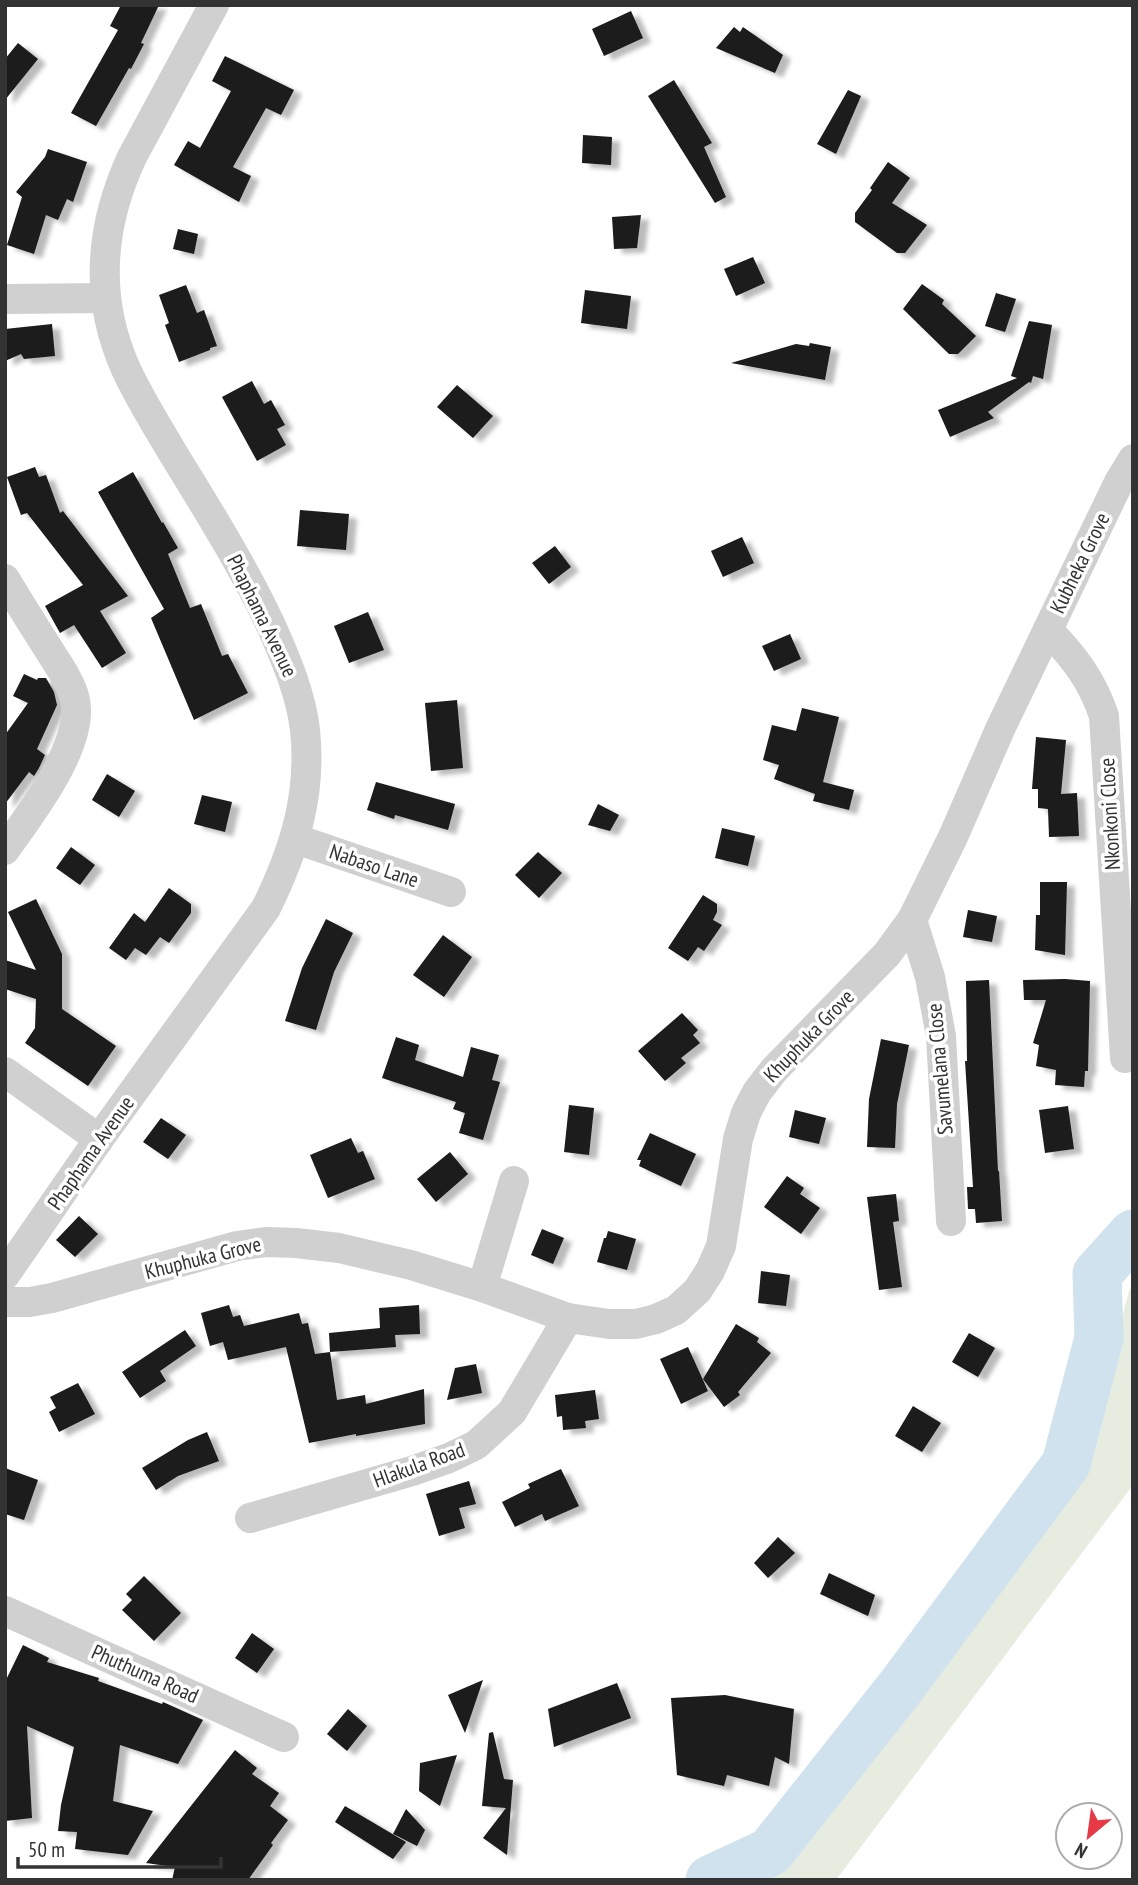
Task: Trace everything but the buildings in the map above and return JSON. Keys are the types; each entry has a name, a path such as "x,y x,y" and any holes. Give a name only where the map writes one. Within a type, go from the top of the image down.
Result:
{"street":[{"name":"Phaphama Avenue","path":"5,1275 99,1139 266,908 296,839 304,796 307,766 305,729 295,684 254,589 125,368 115,342 106,298 104,260 107,234 112,207 121,182 214,5"},
{"path":"5,299 106,298"},
{"name":"Kubheka Grove","path":"1048,630 1119,482 1133,459"},
{"path":"5,579 62,671 74,695 77,714 72,736 51,781 5,850"},
{"name":"Khuphuka Grove","path":"5,1302 30,1302 52,1298 237,1246 265,1241 339,1248 411,1265 568,1318 609,1324 636,1324 656,1320 676,1310 697,1291 721,1246 738,1139 746,1113 757,1092 774,1070 887,954 912,920 1048,630"},
{"name":"Nkonkoni Close","path":"1048,630 1072,655 1086,675 1104,716 1125,1058"},
{"name":"Nabaso Lane","path":"296,839 452,892"},
{"name":"Savumelana Close","path":"912,920 930,977 941,1036 951,1221"},
{"path":"5,1072 99,1139"},
{"path":"482,1287 514,1181"},
{"name":"Hlakula Road","path":"250,1518 412,1471 476,1445 512,1412 568,1318"},
{"name":"Phuthuma Road","path":"5,1611 284,1737"}],"shaded area":[{"path":"1133,1285 1133,1485 836,1880 729,1880 778,1855 1077,1470 1087,1451 1129,1291"}],"waterway":[{"path":"710,1880 770,1852 900,1688 1066,1464 1099,1338 1097,1274 1133,1234"}]}
